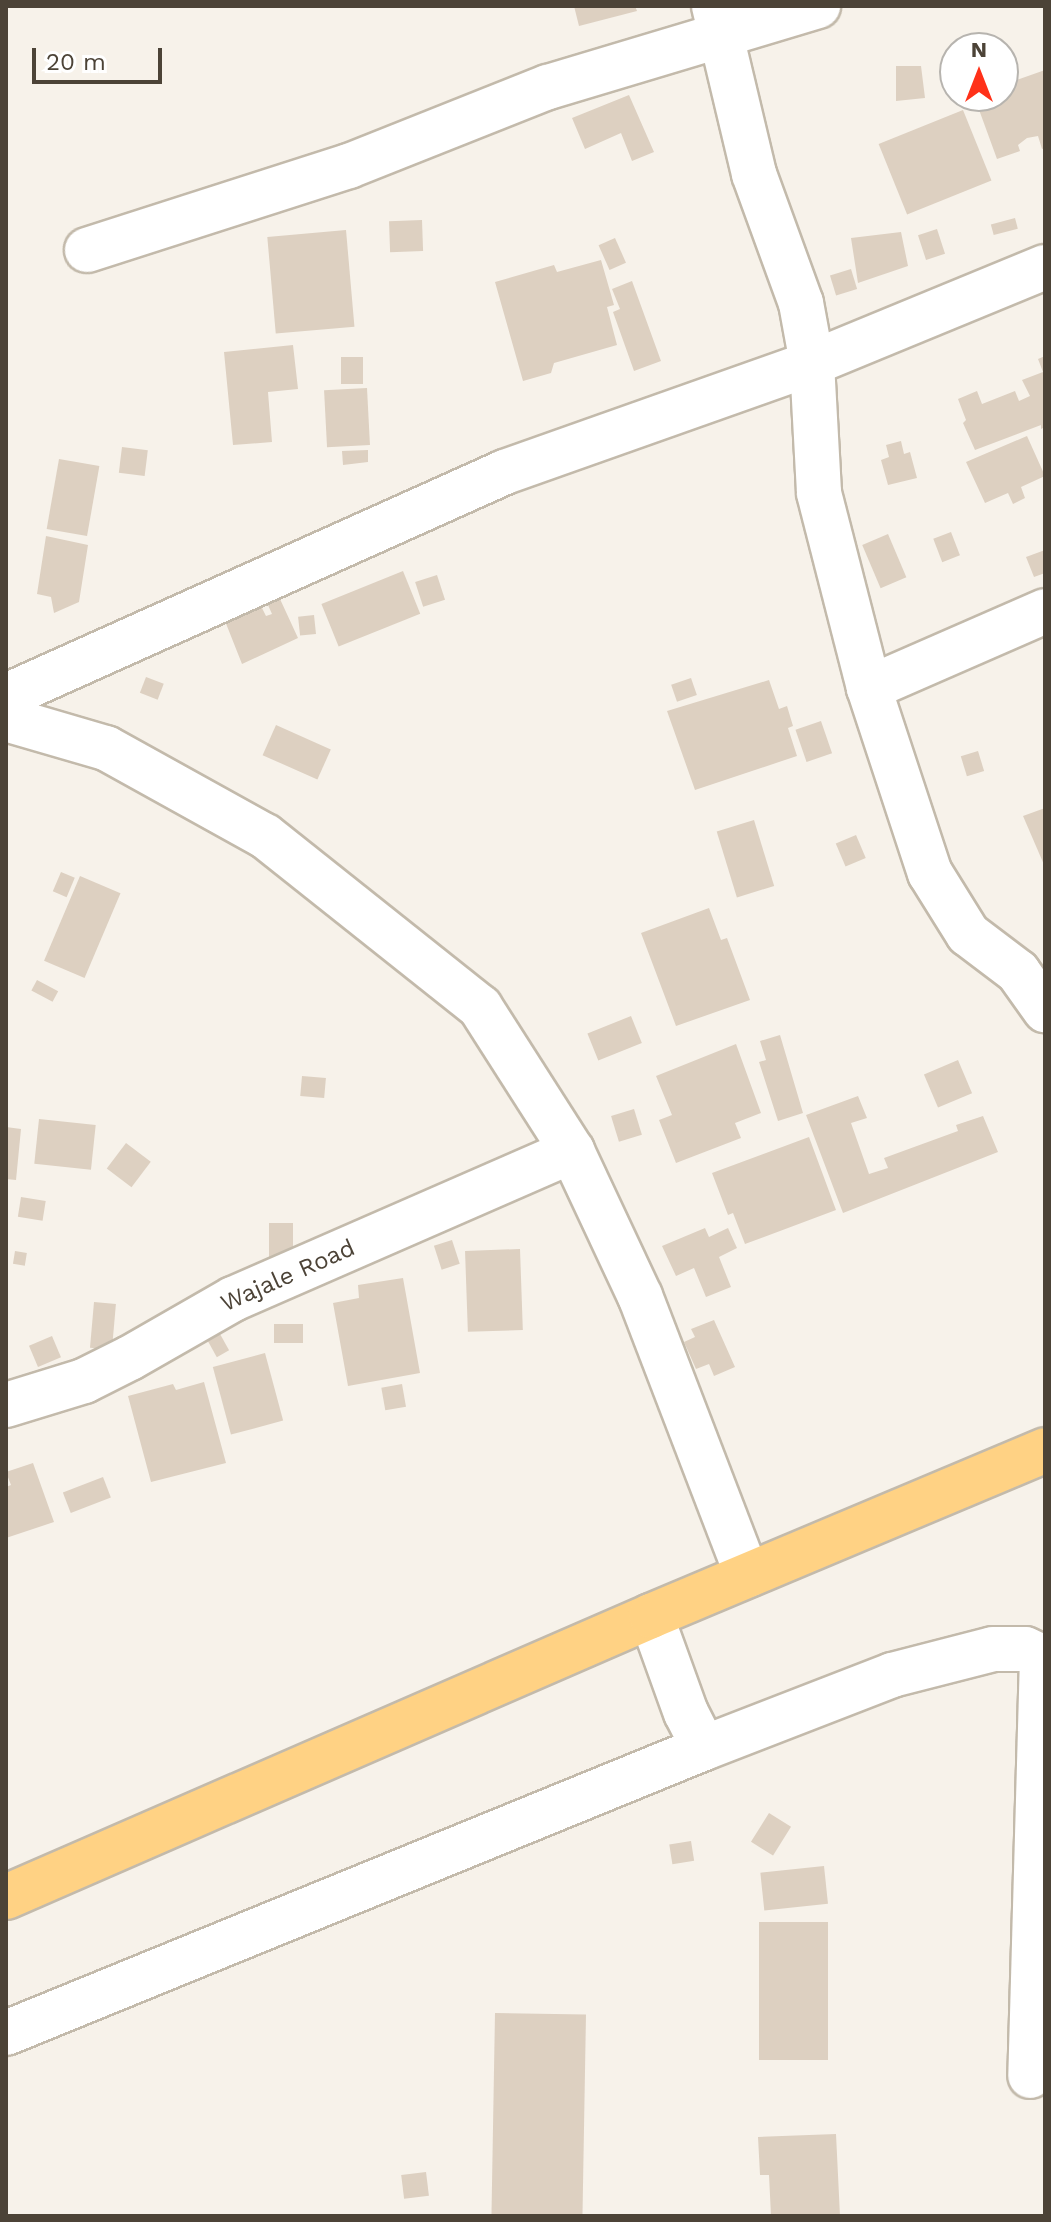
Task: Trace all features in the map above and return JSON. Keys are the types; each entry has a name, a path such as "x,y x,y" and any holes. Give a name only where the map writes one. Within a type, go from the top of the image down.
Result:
{"highway":[{"path":"6,1897 651,1616 1045,1450"}],"street":[{"path":"87,250 349,166 718,22 818,6"},
{"path":"718,22 754,174 801,303 812,363 819,493 869,688 930,873 968,934 1032,965 1045,1010"},
{"path":"6,696 505,472 812,363 1045,267"},
{"path":"869,688 1045,611"},
{"path":"6,719 106,748 265,836 480,1007 572,1151 640,1296 747,1575"},
{"name":"Wajale Road","path":"6,1405 84,1381 233,1299 572,1151"},
{"path":"651,1616 686,1713 704,1748"},
{"path":"6,2033 704,1748 892,1675 993,1649 1025,1649 1042,1657 1030,2076"}],"building":[{"path":"574,6 635,6 637,11 579,26"},
{"path":"896,66 921,66 925,98 896,101"},
{"path":"1045,70 1045,148 1042,149 1038,136 1027,138 1018,145 1020,151 997,159 980,112 1019,112 1019,79"},
{"path":"629,95 654,152 632,161 621,133 585,149 572,118"},
{"path":"964,112 991,180 907,215 879,144"},
{"path":"1015,218 1018,229 994,235 991,224"},
{"path":"422,220 423,251 390,252 389,221"},
{"path":"937,229 945,254 926,260 918,235"},
{"path":"346,230 354,327 276,334 267,237"},
{"path":"901,232 908,266 858,283 851,238"},
{"path":"615,238 626,263 610,270 599,245"},
{"path":"601,260 614,305 607,307 617,345 554,363 551,373 523,381 495,282 554,265 557,272"},
{"path":"851,269 857,289 836,296 830,275"},
{"path":"632,281 661,361 634,371 613,312 620,309 612,289"},
{"path":"293,345 298,389 268,392 272,442 233,445 224,352"},
{"path":"1045,356 1045,427 1041,429 1041,425 975,450 963,423 966,420 958,399 977,391 982,404 1015,391 1019,401 1030,396 1022,380 1043,372 1038,359"},
{"path":"341,357 363,357 363,384 341,384"},
{"path":"367,388 370,445 327,447 324,390"},
{"path":"1027,436 1045,476 1021,487 1025,498 1013,504 1008,493 985,503 966,462"},
{"path":"901,441 904,454 910,452 917,478 888,485 881,460 889,457 886,445"},
{"path":"122,447 148,450 145,476 119,473"},
{"path":"368,450 368,462 343,465 342,451"},
{"path":"59,459 99,466 87,536 47,529"},
{"path":"951,532 960,555 942,562 933,539"},
{"path":"888,534 906,577 881,588 862,545"},
{"path":"46,536 88,545 79,602 54,613 51,597 37,594"},
{"path":"1045,550 1045,573 1034,577 1026,557"},
{"path":"403,571 420,614 339,647 321,604"},
{"path":"437,575 445,600 423,607 415,582"},
{"path":"280,599 298,638 242,664 225,621 261,606 266,616 272,614 268,605"},
{"path":"314,615 316,634 300,636 298,617"},
{"path":"146,677 164,684 158,700 140,693"},
{"path":"691,678 697,695 677,702 671,685"},
{"path":"769,680 779,709 787,706 793,726 788,728 797,756 695,790 667,711"},
{"path":"821,721 832,753 807,762 795,730"},
{"path":"276,725 331,749 317,780 263,755"},
{"path":"978,751 984,771 967,776 961,756"},
{"path":"1045,808 1045,867 1023,816"},
{"path":"754,820 774,886 737,897 717,831"},
{"path":"856,835 866,858 846,867 836,844"},
{"path":"61,872 75,878 67,897 53,891"},
{"path":"80,876 121,893 85,978 44,961"},
{"path":"709,908 721,940 727,938 750,1000 676,1026 641,933"},
{"path":"37,980 58,991 53,1002 31,991"},
{"path":"631,1016 642,1043 598,1060 587,1034"},
{"path":"780,1035 803,1113 778,1121 759,1062 766,1060 760,1041"},
{"path":"736,1044 761,1113 735,1123 741,1138 676,1163 659,1120 672,1115 656,1076"},
{"path":"958,1060 972,1093 938,1108 924,1074"},
{"path":"302,1076 326,1078 324,1098 300,1096"},
{"path":"858,1096 867,1118 851,1123 869,1174 888,1168 884,1158 958,1131 956,1125 983,1116 998,1152 843,1213 806,1115"},
{"path":"634,1109 642,1135 619,1142 611,1116"},
{"path":"39,1119 96,1125 91,1170 34,1164"},
{"path":"6,1127 21,1129 16,1180 6,1179"},
{"path":"809,1137 836,1210 745,1244 733,1213 728,1215 712,1173"},
{"path":"126,1143 151,1162 131,1187 107,1169"},
{"path":"21,1197 46,1201 43,1221 18,1217"},
{"path":"269,1223 293,1223 293,1259 269,1259"},
{"path":"705,1228 709,1237 728,1228 737,1248 719,1257 731,1287 706,1297 694,1268 676,1276 662,1246"},
{"path":"452,1240 460,1264 442,1270 434,1246"},
{"path":"520,1249 523,1330 468,1332 465,1251"},
{"path":"15,1251 27,1253 25,1266 13,1264"},
{"path":"403,1278 420,1373 348,1386 333,1303 359,1298 358,1285"},
{"path":"94,1302 116,1304 112,1350 90,1348"},
{"path":"714,1320 735,1367 714,1376 709,1364 696,1369 684,1342 695,1337 691,1329"},
{"path":"274,1324 303,1324 303,1343 274,1343"},
{"path":"215,1325 229,1350 217,1357 203,1332"},
{"path":"52,1336 61,1357 38,1367 29,1346"},
{"path":"265,1353 283,1421 231,1435 213,1367"},
{"path":"204,1382 226,1463 151,1482 128,1396 173,1384 176,1390"},
{"path":"402,1384 406,1407 385,1410 381,1388"},
{"path":"33,1463 54,1522 6,1538 6,1487 11,1485 6,1472"},
{"path":"103,1477 111,1498 71,1513 63,1492"},
{"path":"769,1813 791,1827 773,1856 751,1842"},
{"path":"691,1841 694,1861 672,1864 669,1844"},
{"path":"824,1866 828,1904 764,1910 760,1873"},
{"path":"759,1922 828,1922 828,2060 759,2060"},
{"path":"495,2013 586,2015 582,2216 491,2216"},
{"path":"836,2134 840,2216 771,2216 769,2175 760,2175 758,2137"},
{"path":"426,2172 429,2196 404,2199 401,2175"}]}
